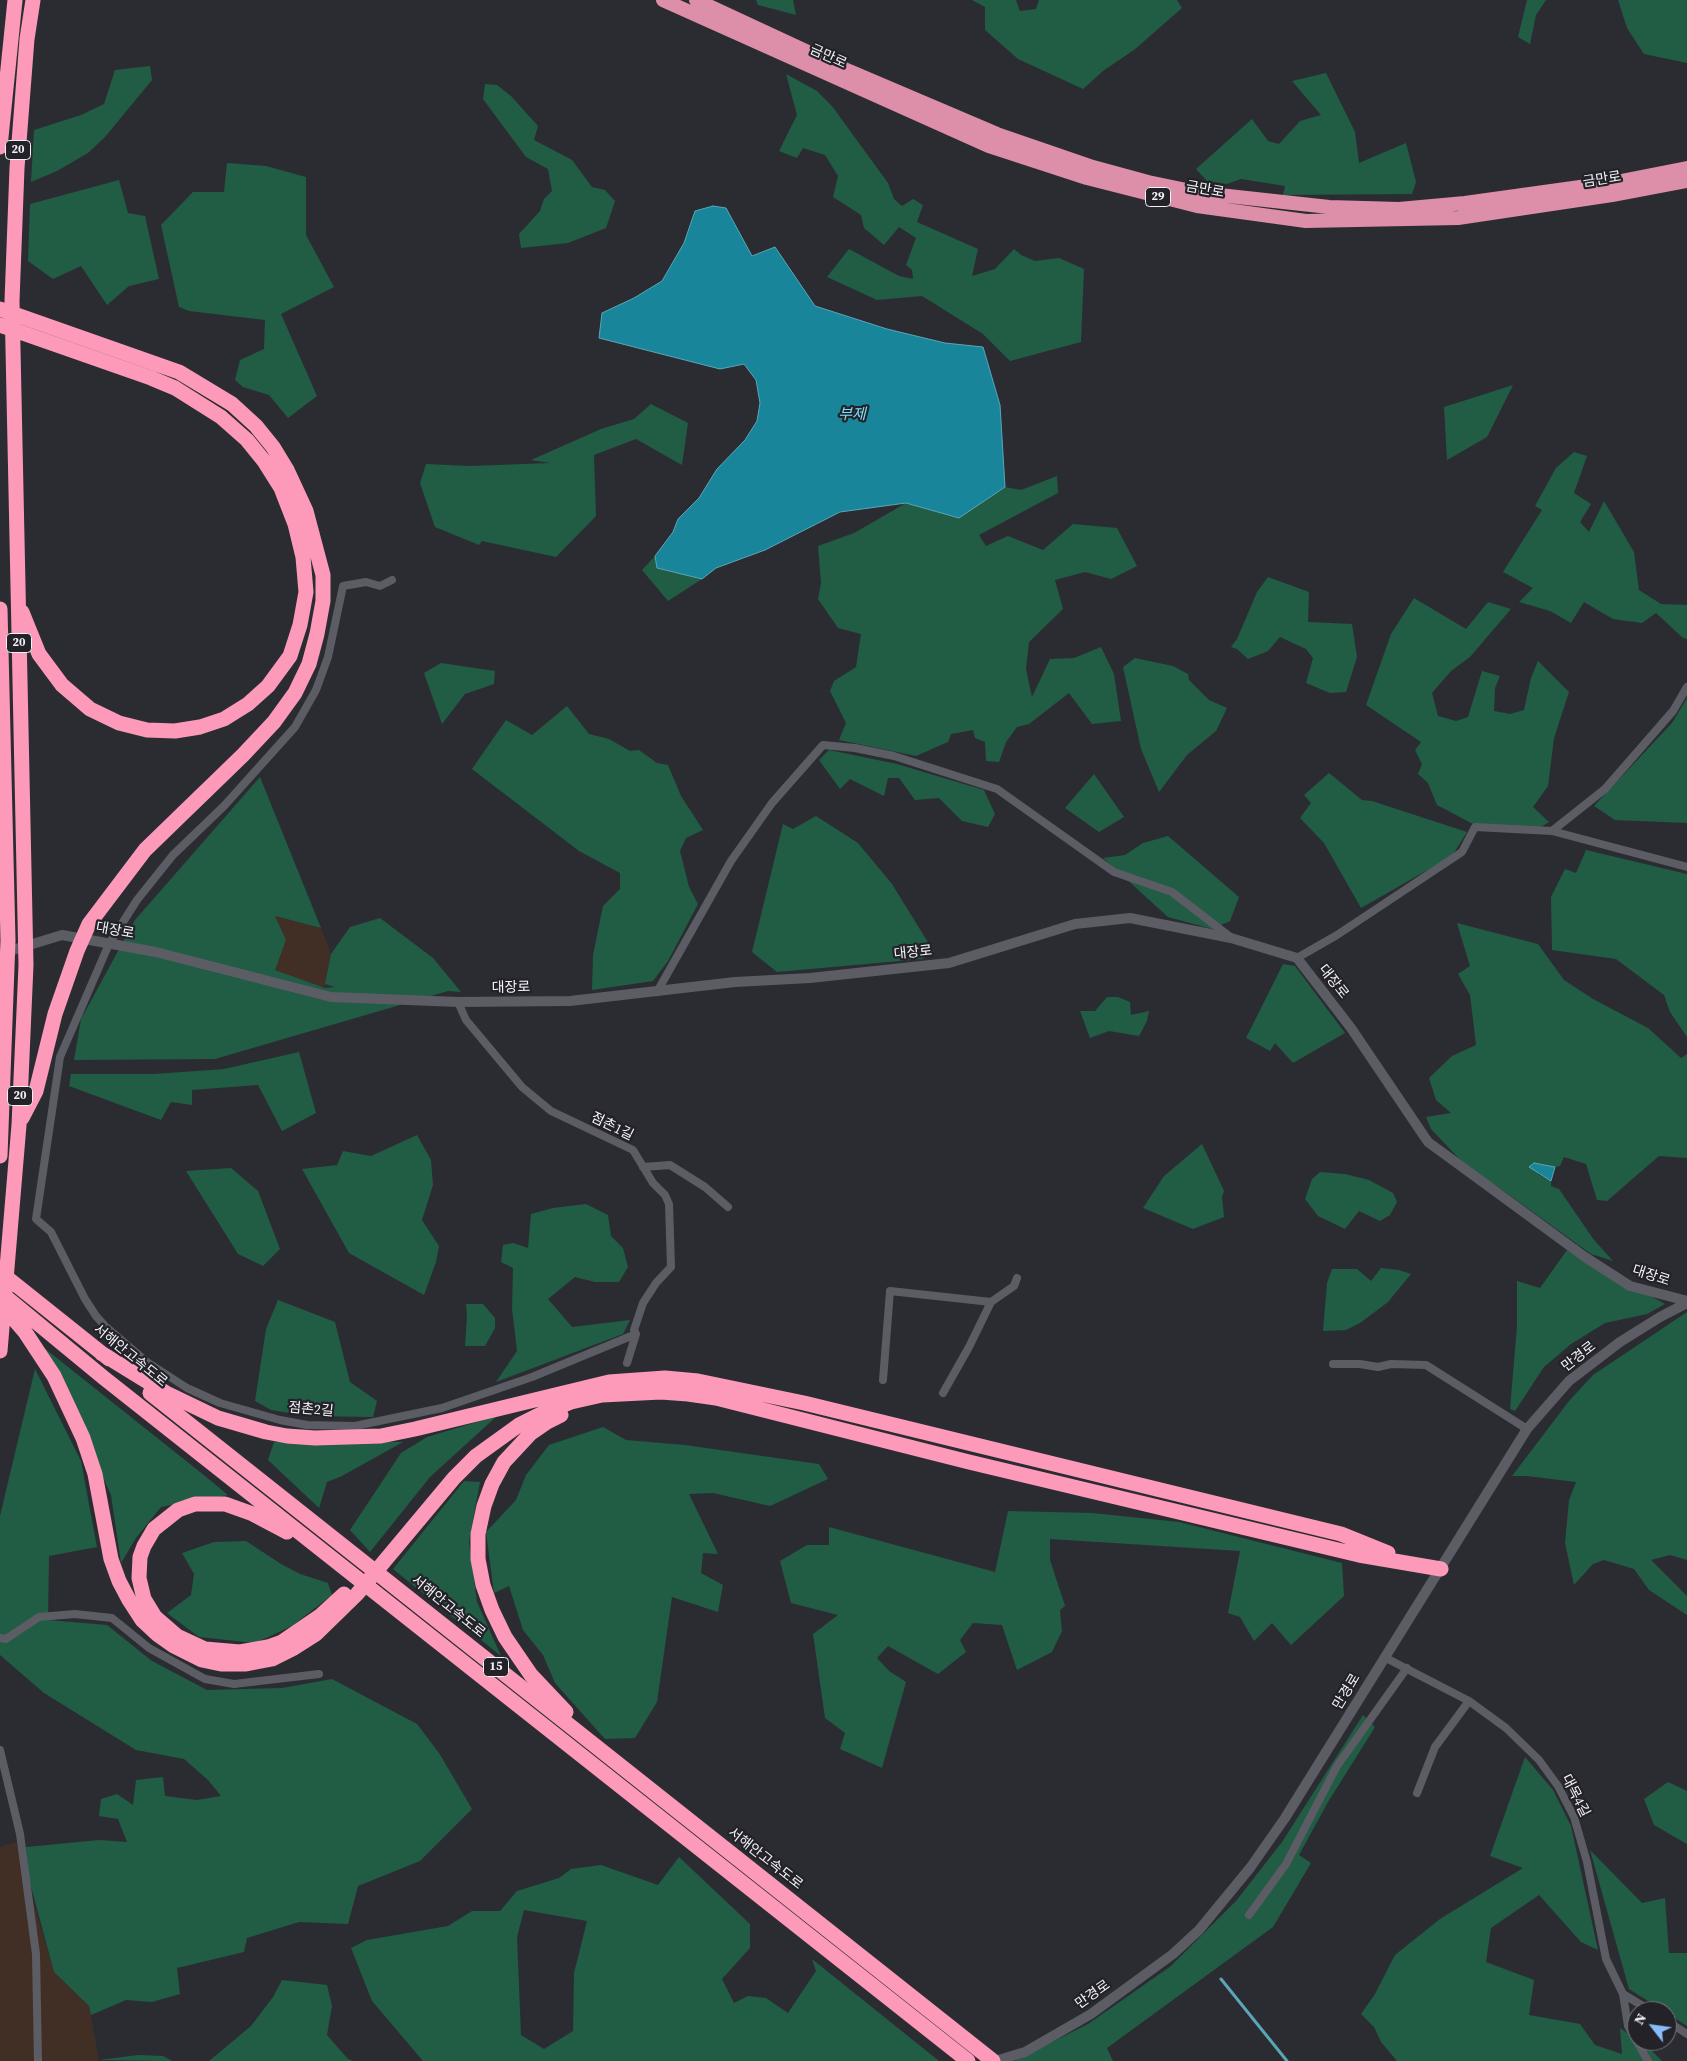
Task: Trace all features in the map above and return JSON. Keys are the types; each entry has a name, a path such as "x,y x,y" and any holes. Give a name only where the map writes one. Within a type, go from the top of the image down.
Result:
{"highway":[{"name":"20","path":"0,147 15,0"},
{"name":"20","path":"0,1351 19,1125 27,932 12,353 6,305 27,39 33,0"},
{"name":"금만로","path":"663,0 990,146 1087,178 1196,206 1306,221 1458,218 1612,195 1687,181"},
{"name":"금만로","path":"696,0 849,70 996,134 1093,167 1148,182 1201,193 1329,207 1399,209 1465,203 1616,182 1687,168"},
{"path":"6,305 178,372 232,404 256,426 273,447 287,470 306,511 318,549 323,575 323,601 317,634 309,664 294,693 274,722 243,755 145,850 90,924 77,951 55,1014 36,1091 19,1125"},
{"path":"0,325 151,378 175,388 221,417 247,440 264,461 281,488 295,524 303,556 306,592 300,625 290,656 268,686 248,704 224,719 200,727 175,731 147,730 118,723 90,709 62,685 39,654 17,598"},
{"name":"20","path":"0,609 8,940 0,1156"},
{"path":"0,905 8,940"},
{"name":"서해안고속도로","path":"0,1272 994,2061"},
{"name":"15","path":"0,1292 104,1378 968,2061"},
{"path":"0,1303 25,1332 42,1356 71,1410 96,1474 112,1559 119,1581 142,1620 157,1634 187,1654 202,1660 221,1664 246,1664 272,1658 294,1648 316,1634 454,1478 498,1438 543,1413 571,1402 602,1395 634,1392 688,1394 752,1406 805,1421 1044,1480 1360,1555 1441,1569"},
{"path":"101,1353 143,1380 192,1407 244,1426 287,1436 350,1438 381,1436 609,1382 665,1378 698,1381 804,1403 1341,1534 1413,1563"},
{"path":"383,1556 446,1475 484,1439 520,1416 583,1388"},
{"path":"603,1752 531,1675 504,1638 483,1585 478,1559 478,1534 484,1506 492,1484 504,1462 532,1433 562,1414 605,1399 634,1392"},
{"path":"348,1597 282,1642 253,1651 215,1650 196,1645 176,1636 155,1617 144,1599 140,1588 140,1557 148,1537 169,1515 186,1506 216,1503 244,1510 266,1521 354,1576"}],"street":[{"path":"109,944 136,900 174,855 224,806 295,727 316,690 328,657 343,586 366,582 380,586 392,580"},
{"path":"1552,832 1605,789 1674,711 1687,687"},
{"path":"657,992 731,862 772,803 823,745 894,756 997,789 1114,872 1172,892 1231,938"},
{"path":"1297,958 1337,935 1462,852 1475,827 1552,832 1687,867"},
{"name":"대장로","path":"0,954 62,935 156,952 332,996 458,1002 570,1001 735,982 810,978 948,963 1075,924 1130,918 1231,938 1297,958 1351,1028 1428,1142 1585,1257 1630,1286 1687,1302"},
{"name":"점촌2길","path":"109,944 60,1057 36,1219 51,1232 85,1299 96,1316 147,1362 195,1392 220,1403 280,1420 307,1424 355,1426 442,1408 532,1377 636,1334"},
{"name":"점촌1길","path":"458,1002 466,1020 522,1087 551,1111 633,1150 653,1182 665,1195 669,1204 672,1267 656,1283 643,1303 634,1330 636,1334 627,1364"},
{"path":"643,1167 670,1165 705,1187 728,1207"},
{"path":"943,1393 970,1347 990,1302 1014,1286 1017,1278"},
{"path":"883,1380 890,1291 990,1302"},
{"name":"만경로","path":"994,2061 1024,2052 1091,2014 1173,1954 1199,1930 1250,1868 1280,1825 1527,1430 1569,1381 1620,1342 1687,1302"},
{"path":"1333,1364 1360,1364 1378,1367 1391,1364 1426,1364 1527,1430"},
{"path":"0,1638 6,1639 39,1616 75,1614 112,1618 149,1648 205,1679 234,1684 319,1674"},
{"name":"대목4길","path":"1384,1657 1469,1701 1513,1735 1539,1760 1558,1786 1574,1818 1587,1862 1606,1959 1623,1994 1628,2026 1648,2061"},
{"path":"1249,1915 1286,1864 1337,1766 1407,1668"},
{"path":"1417,1793 1435,1747 1469,1701"},
{"path":"0,1750 20,1834 36,1954 38,2061"},
{"path":"1623,1994 1635,2001"}],"shaded area":[{"path":"275,916 321,928 331,954 325,988 274,970 286,940"},
{"path":"16,1842 54,1972 89,2006 99,2061 0,2061 0,1847"}],"green space":[{"path":"756,0 793,0 796,15 758,5"},
{"path":"972,0 1016,0 1020,11 1036,9 1039,0 1177,0 1182,8 1134,50 1103,71 1083,89 1018,59 985,30 985,7"},
{"path":"1527,0 1546,0 1536,15 1530,44 1518,37"},
{"path":"1618,0 1687,0 1687,63 1644,54 1627,28"},
{"path":"150,66 152,80 105,137 88,153 57,171 31,182 34,130 81,115 104,104 115,70"},
{"path":"1326,73 1355,132 1359,163 1406,143 1416,182 1412,194 1283,195 1285,186 1241,179 1227,184 1207,181 1196,169 1252,119 1268,141 1279,144 1300,121 1321,115 1292,81"},
{"path":"786,74 817,91 832,106 888,183 894,199 902,206 913,199 923,205 917,222 978,249 972,276 995,269 1014,249 1021,255 1035,261 1059,258 1084,269 1081,342 1010,361 983,334 922,296 877,300 827,277 849,249 899,276 913,279 912,270 906,265 916,238 899,227 884,245 864,228 861,215 833,197 838,176 825,155 803,148 797,158 779,151 797,115"},
{"path":"485,84 497,85 511,96 538,126 534,140 572,160 592,187 605,190 615,201 606,228 568,243 521,248 519,234 540,211 544,199 552,191 548,169 526,157 483,99"},
{"path":"227,163 266,166 306,177 306,235 334,287 281,314 317,396 288,418 269,395 243,387 235,380 240,360 264,349 265,320 189,311 179,307 161,225 193,192 224,192"},
{"path":"119,180 128,213 145,216 159,279 129,286 107,305 81,266 53,279 28,261 30,204"},
{"path":"1513,385 1487,437 1447,460 1444,407"},
{"path":"651,404 688,423 682,465 636,439 594,455 596,516 556,557 482,541 479,545 435,527 420,483 426,464 470,466 550,463 531,460 601,429 634,419"},
{"path":"1574,452 1587,456 1574,493 1591,504 1580,522 1589,532 1604,501 1634,552 1639,590 1661,604 1687,605 1687,639 1683,638 1656,613 1642,623 1613,619 1584,602 1571,623 1550,611 1519,602 1533,588 1503,572 1542,510 1535,506 1556,468"},
{"path":"1057,476 1058,493 979,535 986,546 1008,536 1043,550 1073,524 1117,528 1137,566 1111,579 1085,572 1055,580 1063,609 1029,642 1026,669 1032,697 1050,659 1074,658 1101,647 1114,674 1121,721 1092,724 1069,693 1029,724 1017,727 1006,742 999,762 986,761 985,742 975,738 973,730 951,734 948,742 916,756 839,740 846,723 830,691 834,681 856,667 861,634 838,628 818,599 821,583 818,546 854,533 906,503 959,517 1005,487 1021,490"},
{"path":"655,556 657,568 702,579 668,601 642,570"},
{"path":"1268,577 1309,592 1308,622 1352,624 1357,657 1346,692 1330,693 1306,683 1313,658 1306,649 1280,637 1268,651 1248,659 1237,649 1231,647 1237,639 1257,592"},
{"path":"1414,598 1466,629 1488,602 1511,609 1470,657 1451,671 1432,693 1438,716 1456,721 1468,717 1482,671 1500,676 1495,688 1494,711 1510,714 1524,710 1531,678 1538,661 1569,692 1554,738 1548,786 1533,807 1549,822 1539,828 1473,824 1437,805 1428,783 1418,774 1422,764 1415,750 1421,742 1366,705 1391,634"},
{"path":"1135,658 1173,666 1188,674 1189,680 1209,700 1227,708 1216,731 1187,755 1159,792 1141,749 1123,667"},
{"path":"441,663 495,671 494,684 465,694 442,724 424,673"},
{"path":"1687,698 1687,823 1615,820 1594,806 1672,723"},
{"path":"567,706 589,734 609,739 630,751 639,750 657,763 668,765 681,796 703,830 686,838 680,851 689,887 698,904 668,961 653,981 592,990 593,955 603,906 620,889 620,873 579,851 472,769 506,720 532,735"},
{"path":"829,750 897,764 984,790 995,814 988,827 962,821 939,798 915,800 899,778 888,778 884,796 850,779 840,789 819,760"},
{"path":"1329,773 1362,800 1372,801 1467,832 1452,856 1361,908 1324,843 1300,818 1311,803 1304,795"},
{"path":"1094,774 1124,817 1099,832 1065,808"},
{"path":"260,777 321,928 275,916 286,940 275,970 325,988 335,987 325,984 331,954 350,927 380,918 433,958 461,992 448,991 215,1059 74,1060 81,1019 135,920"},
{"path":"816,816 858,843 892,884 934,952 922,959 777,972 752,952 783,824 793,829"},
{"path":"1168,836 1239,897 1230,921 1212,929 1168,917 1103,858 1125,855 1143,843"},
{"path":"1586,850 1687,874 1687,1037 1670,1012 1664,995 1616,959 1552,950 1551,897 1565,869 1576,873"},
{"path":"1457,923 1538,944 1564,980 1593,999 1648,1028 1681,1058 1687,1054 1687,1158 1659,1156 1607,1201 1597,1200 1586,1164 1564,1157 1560,1166 1555,1167 1542,1164 1538,1174 1551,1181 1551,1186 1559,1189 1594,1240 1613,1261 1591,1254 1501,1189 1468,1168 1431,1129 1426,1117 1451,1113 1436,1100 1429,1078 1452,1056 1476,1045 1470,995 1458,974 1470,966"},
{"path":"1283,964 1295,966 1345,1033 1293,1063 1275,1043 1270,1051 1246,1038"},
{"path":"1107,997 1118,997 1130,1002 1131,1015 1149,1011 1147,1021 1139,1036 1109,1031 1090,1038 1080,1011 1095,1011"},
{"path":"299,1052 316,1113 282,1131 258,1085 192,1090 192,1105 171,1102 161,1120 69,1086 71,1074 154,1074 224,1069"},
{"path":"417,1135 431,1160 433,1185 422,1220 439,1246 436,1262 424,1295 349,1253 302,1169 337,1165 343,1151 371,1156"},
{"path":"1202,1144 1224,1191 1222,1197 1224,1217 1193,1229 1143,1208 1164,1176"},
{"path":"231,1168 258,1191 280,1249 263,1266 238,1254 186,1171"},
{"path":"1320,1172 1345,1174 1369,1180 1393,1193 1397,1202 1390,1215 1380,1221 1359,1211 1345,1229 1318,1216 1305,1199 1312,1179"},
{"path":"586,1204 608,1215 611,1236 623,1248 628,1267 619,1282 595,1282 575,1277 548,1299 572,1327 630,1320 623,1334 496,1382 517,1351 512,1309 513,1268 501,1262 503,1245 513,1243 528,1248 531,1214 553,1208"},
{"path":"1567,1250 1665,1304 1647,1314 1605,1323 1571,1344 1544,1367 1515,1411 1510,1409 1517,1326 1517,1281 1540,1288"},
{"path":"1381,1268 1399,1270 1411,1274 1388,1302 1360,1323 1346,1330 1323,1331 1327,1283 1332,1269 1357,1269 1371,1281"},
{"path":"278,1300 335,1322 350,1382 377,1401 373,1417 308,1416 271,1410 255,1401 266,1329"},
{"path":"466,1304 483,1304 495,1318 495,1328 485,1346 465,1346"},
{"path":"1687,1312 1687,1560 1670,1555 1651,1560 1687,1596 1687,1615 1649,1590 1634,1569 1604,1560 1593,1564 1574,1585 1565,1543 1569,1500 1576,1482 1512,1476 1569,1401 1593,1375"},
{"path":"43,1347 228,1495 161,1507 136,1538 121,1563 111,1495"},
{"path":"35,1369 81,1461 97,1547 49,1556 48,1620 107,1625 152,1661 207,1690 282,1688 332,1679 417,1724 439,1753 472,1809 420,1861 358,1886 348,1924 299,1922 247,1938 244,1952 177,1968 180,1994 152,2002 126,2000 91,2015 89,2006 54,1972 29,1879 26,1847 99,1840 127,1842 118,1819 99,1816 101,1799 117,1794 133,1805 136,1780 163,1777 165,1796 197,1800 221,1796 208,1780 184,1759 136,1750 44,1693 0,1655 0,1516"},
{"path":"497,1416 430,1477 370,1552 350,1530 401,1453 427,1437"},
{"path":"603,1427 626,1440 685,1445 819,1464 828,1479 770,1506 713,1493 689,1494 718,1554 703,1553 701,1573 723,1585 718,1612 672,1597 657,1702 635,1738 605,1739 555,1683 543,1655 523,1630 509,1586 494,1593 486,1532 516,1500 526,1475 549,1445"},
{"path":"274,1442 403,1442 342,1476 327,1482 319,1508 268,1460"},
{"path":"464,1481 480,1482 469,1542 477,1602 501,1656 393,1569"},
{"path":"1008,1511 1092,1513 1179,1522 1342,1563 1344,1596 1291,1645 1272,1623 1254,1641 1240,1617 1228,1613 1240,1551 1050,1539 1050,1560 1065,1606 1060,1610 1062,1631 1052,1652 1017,1670 1002,1625 973,1623 960,1640 966,1652 938,1674 888,1646 877,1658 889,1671 906,1682 882,1768 840,1749 845,1733 825,1718 813,1634 838,1615 791,1603 780,1561 807,1545 829,1545 829,1527 995,1572"},
{"path":"246,1541 300,1574 328,1583 332,1595 292,1626 255,1643 199,1637 167,1613 191,1595 194,1574 182,1553 214,1542"},
{"path":"1363,1715 1375,1727 1328,1802 1299,1855 1311,1863 1273,1927 1107,2048 1113,2061 1014,2061 1088,2024 1171,1966 1236,1901 1282,1842"},
{"path":"1525,1757 1553,1790 1571,1826 1598,1950 1581,1942 1539,1895 1491,1928 1486,1962 1534,1980 1529,2015 1580,2024 1595,2045 1622,2054 1620,2028 1627,2033 1627,2051 1652,2051 1662,2061 1397,2061 1381,2042 1374,2027 1361,2014 1375,1994 1395,1955 1440,1919 1523,1868 1490,1856"},
{"path":"1668,1782 1687,1791 1687,1844 1654,1825 1644,1799"},
{"path":"1590,1850 1642,1903 1665,1898 1669,1953 1687,1953 1687,2026 1677,2020 1677,2001 1648,2001 1629,1989"},
{"path":"679,1857 750,1924 750,1948 722,1979 734,2003 748,1996 766,1998 788,2013 816,1971 812,1959 939,2061 423,2061 372,2001 351,1948 367,1940 448,1926 472,1911 500,1911 517,1891 559,1878 571,1869 601,1865 658,1885","holes":["524,1910 587,1921 574,1973 573,2031 544,2049 521,2035 517,1937"]},
{"path":"282,1980 327,1985 332,2006 327,2035 348,2059 353,2061 209,2061 251,2026 273,1997"},
{"path":"138,2055 163,2056 172,2061 99,2060"}],"water":[{"name":"부제","path":"713,206 726,208 752,256 775,247 815,306 887,329 945,343 983,347 1000,405 1005,487 959,518 906,503 840,512 765,550 716,568 702,579 657,568 655,556 673,532 678,519 699,498 717,469 745,440 757,421 760,403 756,380 744,364 720,369 599,338 602,313 634,298 662,281 684,243 695,211"},
{"path":"1534,1163 1555,1167 1551,1181 1529,1167"}],"waterway":[{"path":"1221,1979 1287,2061"}]}
